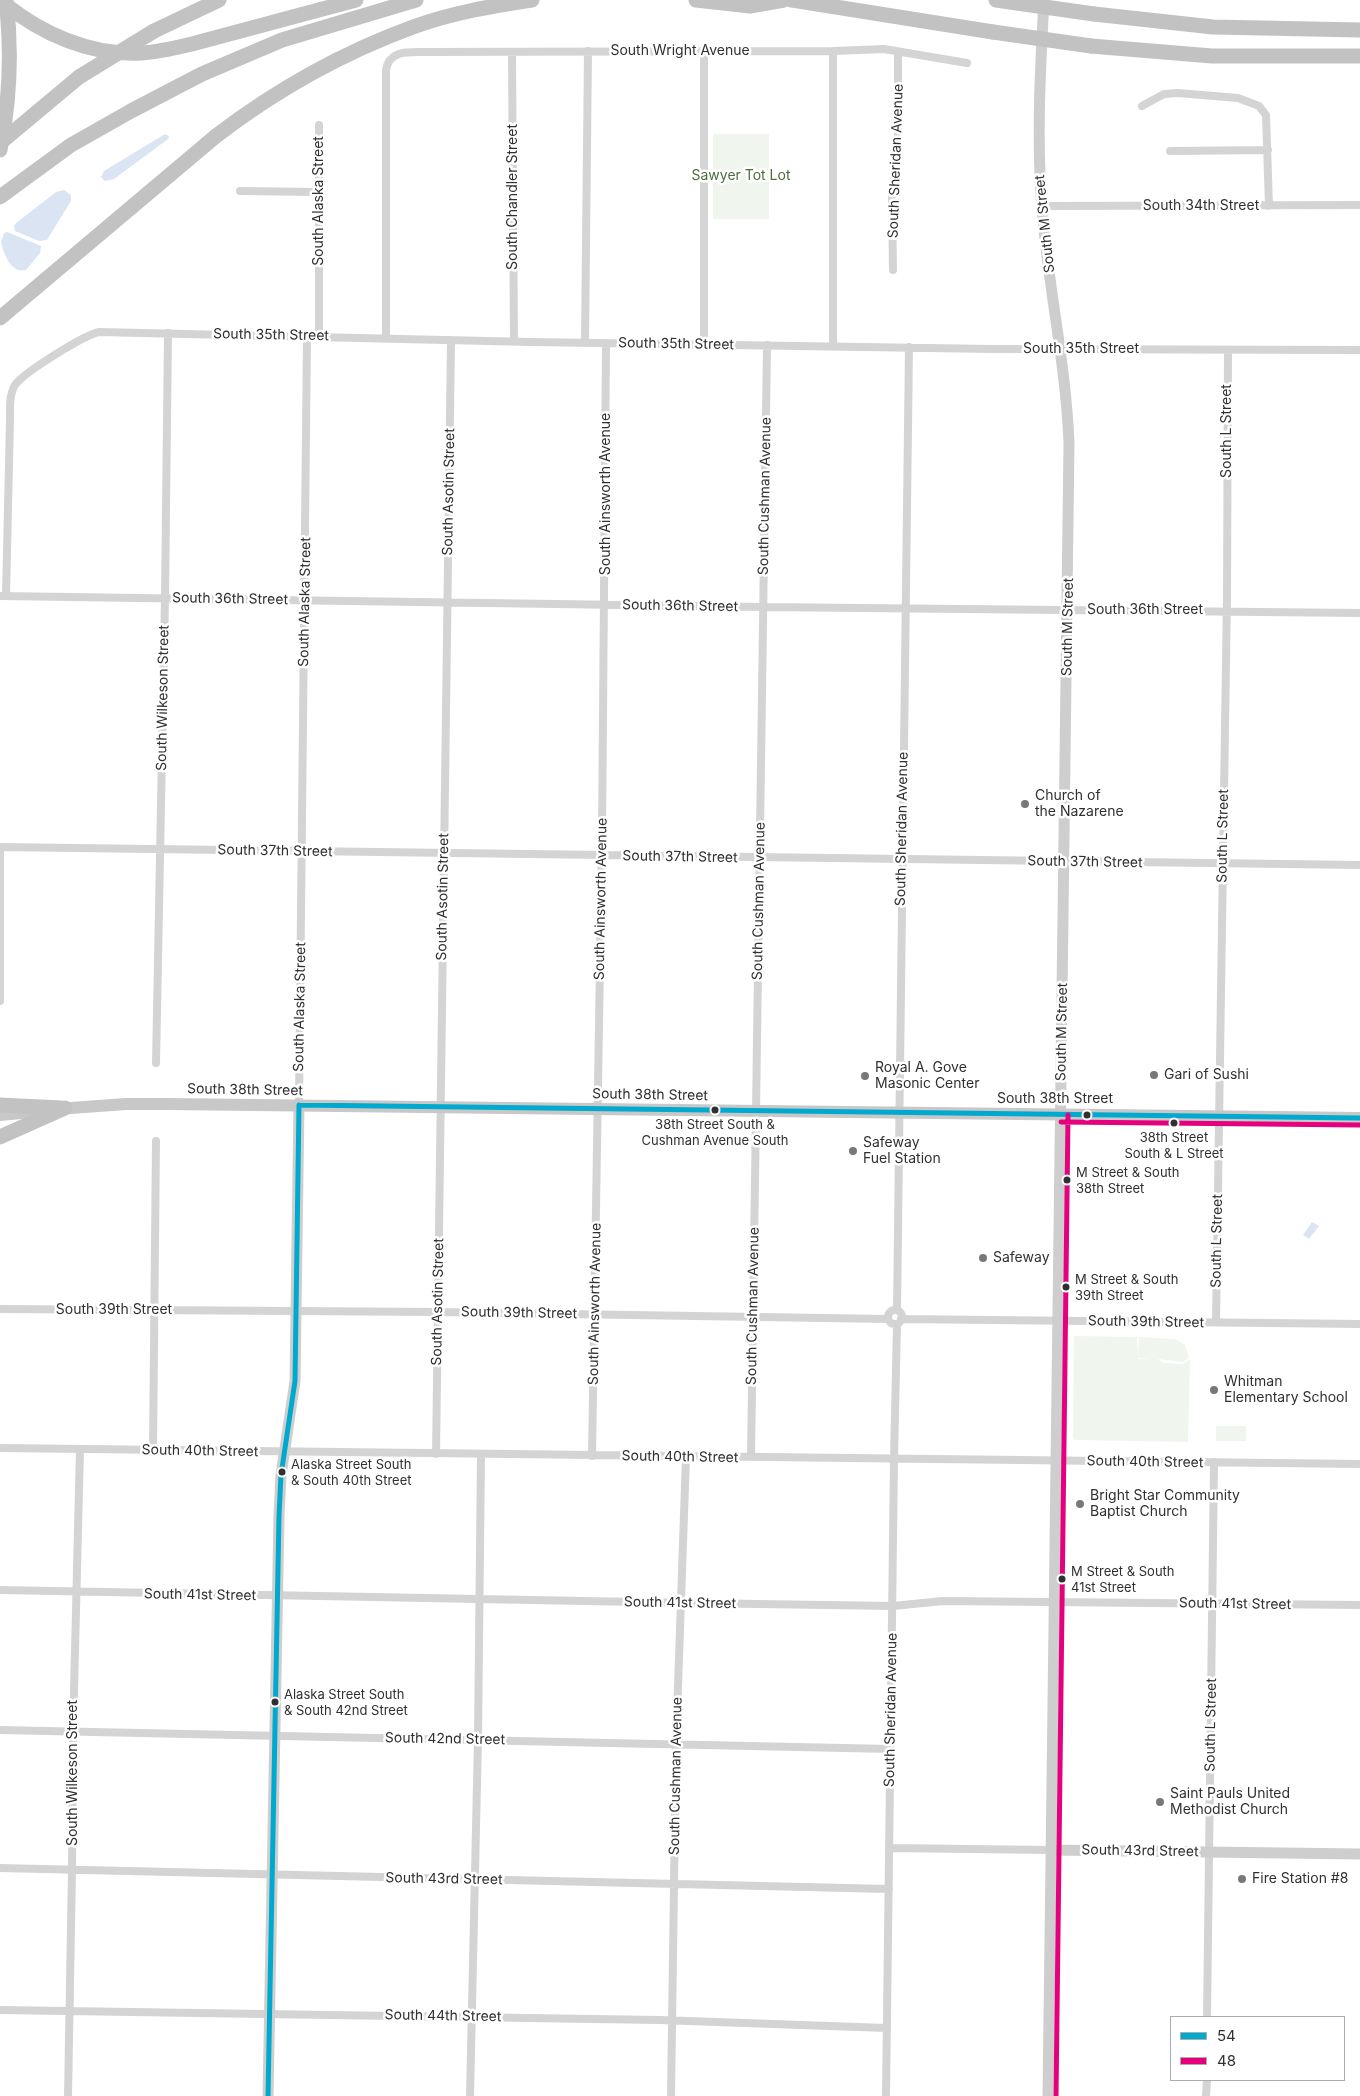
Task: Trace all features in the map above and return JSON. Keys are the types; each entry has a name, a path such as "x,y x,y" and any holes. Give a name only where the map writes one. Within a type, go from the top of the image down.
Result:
{"highway":[{"path":"0,0 33,25 51,34 81,44 113,51 140,53 192,44 356,0"},
{"path":"0,150 9,75 10,48 6,0"},
{"path":"0,144 79,77 154,31 219,0"},
{"path":"0,197 71,145 202,74 282,40 416,0"},
{"path":"0,318 216,136 250,110 283,90 358,50 415,26 492,6 532,0"},
{"path":"696,0 750,6 784,0"},
{"path":"792,0 1091,46 1212,56 1360,56"},
{"path":"996,0 1213,28 1360,30"},
{"path":"0,1105 65,1108"},
{"path":"0,1137 65,1108"}],"main road":[{"name":"South 38th Street","path":"0,1115 126,1104 1360,1118"}],"street":[{"name":"South M Street","path":"1044,0 1039,130 1042,206 1066,390 1069,443 1048,2096"},
{"name":"South Wright Avenue","path":"386,338 386,70 388,61 400,53 833,51 884,49 967,63"},
{"path":"704,51 704,344"},
{"path":"833,51 834,346"},
{"name":"South Chandler Street","path":"512,52 514,342"},
{"path":"585,343 588,52"},
{"name":"South Sheridan Avenue","path":"893,270 892,196 898,141 898,52"},
{"path":"1142,106 1164,94 1178,93 1238,98 1251,102 1263,109 1266,115 1269,206"},
{"name":"South Alaska Street","path":"319,125 319,337"},
{"path":"1170,151 1268,150"},
{"path":"240,191 318,192"},
{"name":"South 34th Street","path":"1042,206 1360,205"},
{"name":"South 35th Street","path":"3,596 12,391 23,377 90,334 106,332 168,333 514,342 908,348 1360,350"},
{"name":"South Wilkeson Street","path":"156,1064 168,333"},
{"name":"South Alaska Street","path":"268,2096 279,1497 284,1452 295,1392 307,336"},
{"name":"South Asotin Street","path":"436,1454 451,340"},
{"name":"South Ainsworth Avenue","path":"592,1456 602,856 606,343"},
{"name":"South Cushman Avenue","path":"751,1457 768,345"},
{"name":"South Sheridan Avenue","path":"897,1310 908,348"},
{"name":"South L Street","path":"1216,1322 1228,350"},
{"name":"South 36th Street","path":"3,596 1360,613"},
{"path":"0,847 0,1001"},
{"name":"South 37th Street","path":"0,847 760,859 1360,865"},
{"path":"153,1450 156,1141"},
{"name":"South 39th Street","path":"0,1309 296,1310 888,1319"},
{"path":"897,1310 901,1315 899,1321 892,1324 888,1319 889,1313 897,1310"},
{"name":"South 39th Street","path":"899,1321 1059,1320 1360,1324"},
{"name":"South Sheridan Avenue","path":"886,2096 894,1459 899,1321"},
{"name":"South 40th Street","path":"0,1448 1360,1464"},
{"name":"South Wilkeson Street","path":"68,2096 73,1731 80,1449"},
{"path":"470,2096 478,1739 481,1454"},
{"name":"South Cushman Avenue","path":"671,2096 676,1744 686,1456"},
{"name":"South L Street","path":"1207,2016 1214,1462"},
{"name":"South 41st Street","path":"0,1590 893,1606 943,1602 1360,1605"},
{"name":"South 42nd Street","path":"0,1730 891,1749"},
{"name":"South 43rd Street","path":"890,1848 1360,1854"},
{"name":"South 43rd Street","path":"0,1868 889,1888"},
{"name":"South 44th Street","path":"0,2010 672,2021 887,2028"},
{"path":"1206,2081 1206,2096"}],"green space":[{"name":"Sawyer Tot Lot","path":"713,134 769,134 769,219 713,219"},
{"path":"1074,1336 1137,1337 1138,1359 1152,1358 1138,1358 1139,1337 1175,1339 1185,1345 1189,1358 1183,1362 1158,1359 1163,1363 1183,1364 1190,1359 1188,1442 1075,1440 1073,1438"},
{"path":"1249,1394 1263,1394 1262,1405 1248,1405"},
{"path":"1216,1426 1246,1426 1246,1441 1216,1441"}],"water":[{"path":"165,134 169,136 168,139 114,179 105,181 101,177 104,171"},
{"path":"64,190 71,195 71,201 47,240 39,241 15,231 14,226 16,223 56,192"},
{"path":"7,232 41,246 40,253 26,270 16,269 6,257 1,242 4,233"},
{"path":"1312,1222 1319,1226 1309,1239 1303,1235"}],"transit line":[{"name":"54","path":"299,1105 1360,1118"},
{"name":"54","path":"268,2096 279,1516 281,1475 295,1381 299,1105"},
{"name":"48","path":"1056,2096 1068,1115"},
{"name":"48","path":"1061,1122 1360,1125"}],"place":[{"name":"Church of the Nazarene","path":"1025,804"},
{"name":"Gari of Sushi","path":"1154,1075"},
{"name":"Royal A. Gove Masonic Center","path":"865,1076"},
{"name":"38th Street South & Cushman Avenue South","path":"715,1110"},
{"name":"38th Street South & L Street","path":"1174,1123"},
{"name":"Safeway Fuel Station","path":"853,1151"},
{"name":"M Street & South 38th Street","path":"1067,1180"},
{"name":"Safeway","path":"983,1258"},
{"name":"M Street & South 39th Street","path":"1066,1287"},
{"name":"Whitman Elementary School","path":"1214,1390"},
{"name":"Alaska Street South & South 40th Street","path":"282,1472"},
{"name":"Bright Star Community Baptist Church","path":"1080,1504"},
{"name":"M Street & South 41st Street","path":"1062,1579"},
{"name":"Alaska Street South & South 42nd Street","path":"275,1702"},
{"name":"Saint Pauls United Methodist Church","path":"1160,1802"},
{"name":"Fire Station #8","path":"1242,1879"}]}
